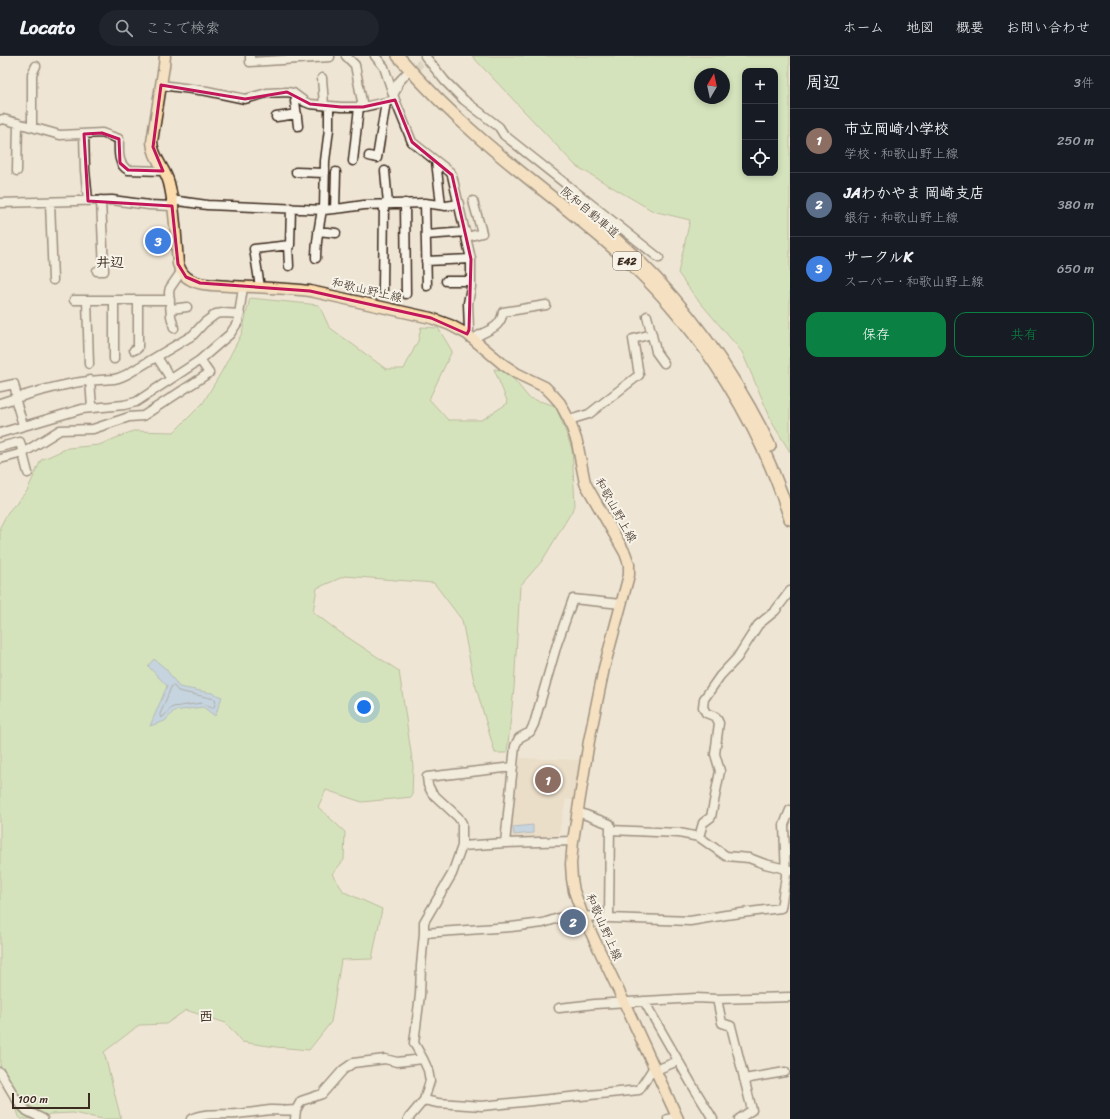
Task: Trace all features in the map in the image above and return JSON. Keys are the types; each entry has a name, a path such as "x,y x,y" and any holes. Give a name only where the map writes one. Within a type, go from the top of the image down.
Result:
{"highway":[{"name":"阪和自動車道","path":"398,56 447,108 482,140 577,217 632,265 673,310 698,341 732,392 764,451 790,519"},
{"name":"阪和自動車道","path":"408,56 452,103 487,134 611,235 638,259 679,303 705,337 739,388 770,448 790,495"}],"main road":[{"path":"164,56 164,66 152,142 155,156 168,182 172,203 178,264 181,272"},
{"name":"和歌山野上線","path":"181,272 186,278 200,283 243,287 291,288 431,318 450,325 471,336 504,365 545,387 560,403 569,420 577,442 586,484 625,553 629,564 628,575 604,668 590,741 573,840 571,864 572,879 574,891 582,914 655,1069 674,1118"}],"street":[{"path":"250,56 250,62 330,56"},
{"path":"346,56 356,65 361,107 353,161"},
{"path":"375,56 384,67 412,142 436,160 452,175 471,259 471,281 468,303 469,330 471,336 477,336 493,329 498,324 503,312 546,305"},
{"path":"424,60 464,100 499,127 504,135 659,258"},
{"path":"32,127 32,74 36,66"},
{"path":"161,85 207,91 245,99 267,93 287,92 293,93 310,104 361,107 386,102 395,94 399,81 405,75"},
{"path":"316,258 316,242 323,210 329,129 322,78"},
{"path":"297,96 295,101 298,126"},
{"path":"369,156 377,158 386,102"},
{"path":"276,117 297,114"},
{"path":"0,120 3,119 60,135 102,134 119,138 120,163 123,167 128,170 163,171"},
{"path":"17,171 18,123"},
{"path":"84,134 88,201"},
{"path":"436,160 441,205"},
{"path":"383,290 386,171"},
{"path":"296,172 325,173"},
{"path":"335,210 336,172"},
{"path":"97,272 104,271 101,200"},
{"path":"0,204 112,200 149,205 172,203 335,210 364,205 405,203 425,203 446,206 459,204"},
{"path":"426,235 466,235 482,233 473,201"},
{"path":"50,202 53,280"},
{"path":"405,203 406,294"},
{"path":"425,203 427,286"},
{"path":"289,266 288,245 290,245 291,208"},
{"path":"318,231 336,233"},
{"path":"260,287 254,249 288,245"},
{"path":"426,261 471,259"},
{"path":"174,328 171,316 170,288 181,272"},
{"path":"446,281 471,281"},
{"path":"0,433 82,409 136,402 200,360 230,334 238,322 243,287"},
{"path":"74,300 138,300 187,307"},
{"path":"87,300 89,364"},
{"path":"114,300 114,359"},
{"path":"134,350 138,348 138,300"},
{"path":"0,403 75,382 122,376 193,335 204,323 216,314 240,314"},
{"path":"647,316 656,352 664,362"},
{"path":"569,420 589,414 639,375 633,339 652,334"},
{"path":"157,357 170,379"},
{"path":"0,459 23,453 60,430 93,429 130,417 143,416 209,373 200,360"},
{"path":"90,380 92,408"},
{"path":"0,387 14,384 23,426"},
{"path":"128,404 130,417"},
{"path":"56,416 60,430"},
{"path":"0,447 20,442 28,473"},
{"path":"699,837 703,824 711,817 720,771 715,754 719,722 716,717 706,713 702,707 704,699 720,676 737,658 758,625 775,611 790,592"},
{"path":"505,843 515,746 519,738 530,732 534,724 557,644 573,599 621,604"},
{"path":"408,1119 424,1100 430,1081 428,1070 414,1043 420,995 424,922 452,874 462,846 462,823 458,817 432,792 428,786 427,777 513,767"},
{"path":"424,933 511,927 543,923 582,914 609,918 690,922 726,915 780,908 788,870 784,825 790,810"},
{"path":"578,812 610,824 609,918"},
{"path":"610,830 679,833 699,837 726,856 749,858 788,870"},
{"path":"462,846 573,840"},
{"path":"559,1008 644,1000 790,997"},
{"path":"717,999 722,1023 731,1026 752,1110 739,1119"},
{"path":"644,1000 713,1119"},
{"path":"295,1119 296,1110 301,1101 322,1094 343,1070 353,1064 385,1059 397,1062 423,1059"},
{"path":"424,1100 438,1103 482,1106 639,1090 655,1069 678,1061"},
{"path":"0,1072 18,1102 27,1111 43,1119"},
{"path":"744,1078 785,1072"},
{"path":"191,1119 207,1115 239,1117 256,1111 296,1110"}],"highlighted area":[{"path":"161,85 245,99 287,92 310,104 341,107 363,107 395,100 412,142 452,175 471,259 469,330 467,334 431,318 310,291 200,283 186,277 178,264 172,206 88,201 84,134 102,133 119,139 120,163 128,170 163,171 153,147"}],"shaded area":[{"path":"520,758 583,760 576,801 566,799 558,837 507,840"}],"green space":[{"path":"472,56 790,56 790,452 773,424 742,352 694,295 678,273 690,220 653,211 576,166"},
{"path":"250,298 319,305 329,327 386,369 404,369 418,341 421,327 438,328 452,351 429,399 448,420 482,420 508,403 494,369 507,371 529,398 556,406 572,449 575,506 542,561 520,586 514,688 507,753 495,753 473,677 462,620 434,583 345,576 317,588 313,612 338,631 399,671 413,766 412,797 362,802 326,790 318,807 345,832 344,860 332,874 344,892 382,909 372,959 341,960 331,1022 309,1050 242,1042 226,1023 186,1010 166,1024 139,1025 104,1052 121,1119 103,1119 73,1113 50,1114 39,1119 20,1119 0,1065 0,527 8,512 27,491 41,460 68,448 99,445 133,431 174,432 203,403 222,371 242,333"}],"water":[{"path":"154,659 166,669 179,687 212,693 222,697 215,716 203,707 174,711 165,721 150,726 167,686 148,666"},
{"path":"533,825 533,833 514,835 513,827"}],"waterway":[{"path":"472,305 473,299"}],"tunnel":[{"path":"407,74 421,63"}],"place":[{"name":"サークルK","path":"158,241"},
{"name":"市立岡崎小学校","path":"548,780"},
{"name":"JAわかやま 岡崎支店","path":"573,922"}],"district":[{"name":"井辺","path":"110,262"},
{"name":"西","path":"206,1016"}]}
